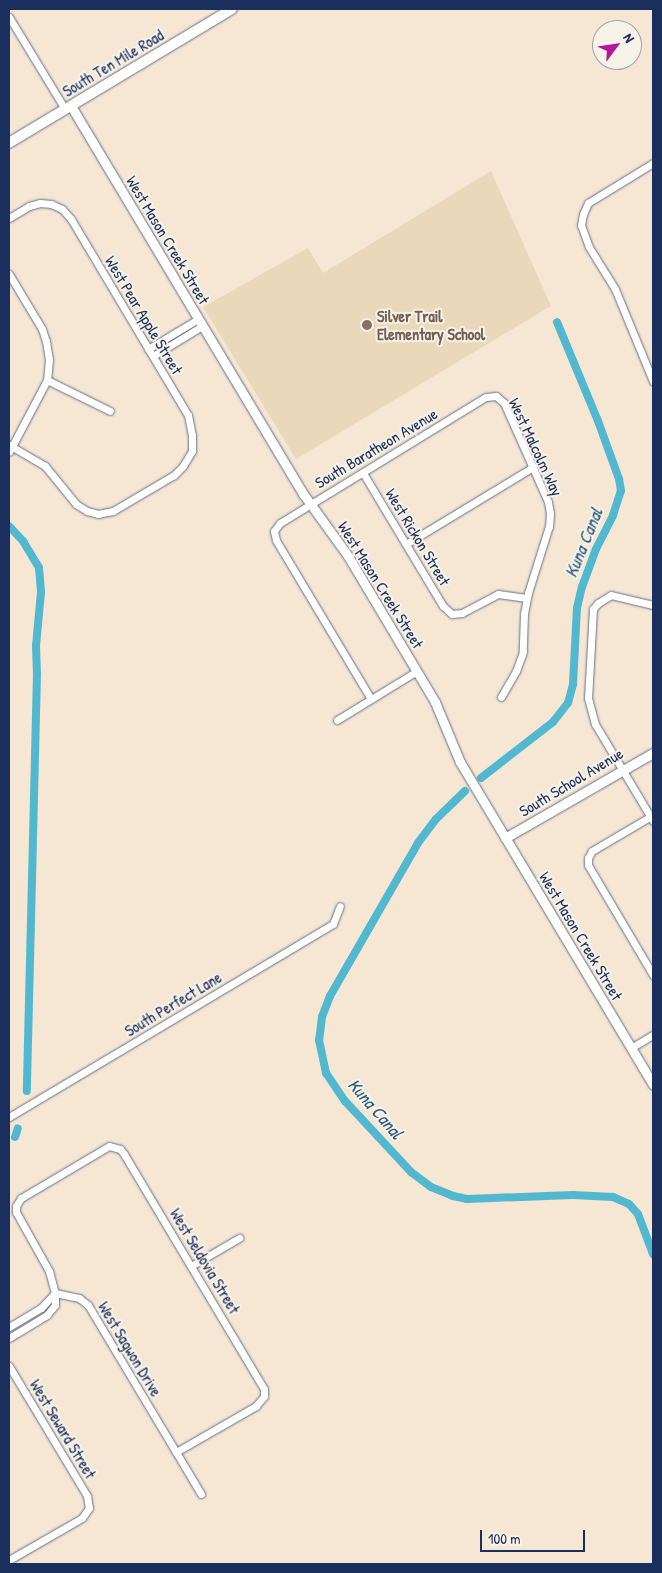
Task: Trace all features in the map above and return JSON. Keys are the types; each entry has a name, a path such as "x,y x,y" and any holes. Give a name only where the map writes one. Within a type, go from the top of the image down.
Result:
{"main road":[{"name":"South Ten Mile Road","path":"9,143 232,9"}],"street":[{"path":"9,17 68,108"},
{"name":"West Mason Creek Street","path":"68,108 311,504 348,556 435,702 460,762 653,1086"},
{"path":"653,163 588,203 582,214 582,225 589,246 615,289 653,381"},
{"name":"West Pear Apple Street","path":"9,218 29,206 51,204 62,209 71,219 188,416 192,434 192,451 174,476 114,511 98,514 87,511 76,504 45,466 10,448"},
{"path":"9,274 46,341 49,359 47,380 10,448"},
{"path":"148,349 200,323"},
{"path":"153,356 200,323"},
{"path":"47,380 110,411"},
{"name":"South Baratheon Avenue","path":"371,699 276,540 274,531 280,523 486,397 496,396"},
{"name":"West Malcolm Way","path":"496,396 504,403 548,502 550,513 549,526 527,598 523,652 516,671 501,697"},
{"path":"406,544 533,467"},
{"name":"West Rickon Street","path":"363,473 443,606 452,614 462,614 498,594 527,598"},
{"path":"653,604 618,596 604,598 593,609 588,698 595,724 652,817 592,851 588,858 588,864 653,975"},
{"path":"337,720 417,672"},
{"name":"South School Avenue","path":"505,838 622,769 653,753"},
{"name":"South Perfect Lane","path":"9,1117 333,924 340,906"},
{"path":"631,1048 653,1035"},
{"name":"West Seldovia Street","path":"55,1293 49,1271 18,1218 16,1206 21,1198 103,1148 114,1146 124,1154 261,1382 264,1396 256,1406 176,1452"},
{"path":"191,1266 239,1238"},
{"path":"9,1327 41,1308 55,1293"},
{"path":"9,1338 47,1315 55,1305 55,1293"},
{"name":"West Sagwon Drive","path":"55,1293 79,1298 88,1304 201,1494"},
{"name":"West Seward Street","path":"9,1366 88,1496 88,1508 82,1518 11,1556"}],"shaded area":[{"name":"Silver Trail Elementary School","path":"491,171 551,306 296,459 203,307 308,248 323,273"}],"waterway":[{"name":"Kuna Canal","path":"481,778 553,722 568,703 573,684 577,608 582,587 596,549 613,515 621,491 619,479 598,421 557,322"},
{"path":"9,526 23,541 39,568 41,592 36,646 37,674 27,1091"},
{"name":"Kuna Canal","path":"465,791 436,819 418,843 330,996 322,1017 319,1040 326,1073 345,1101 411,1172 431,1187 453,1196 467,1199 573,1195 613,1197 629,1204 638,1214 653,1254"},
{"path":"15,1137 18,1128"}],"place":[{"name":"Silver Trail Elementary School","path":"367,325"}]}
